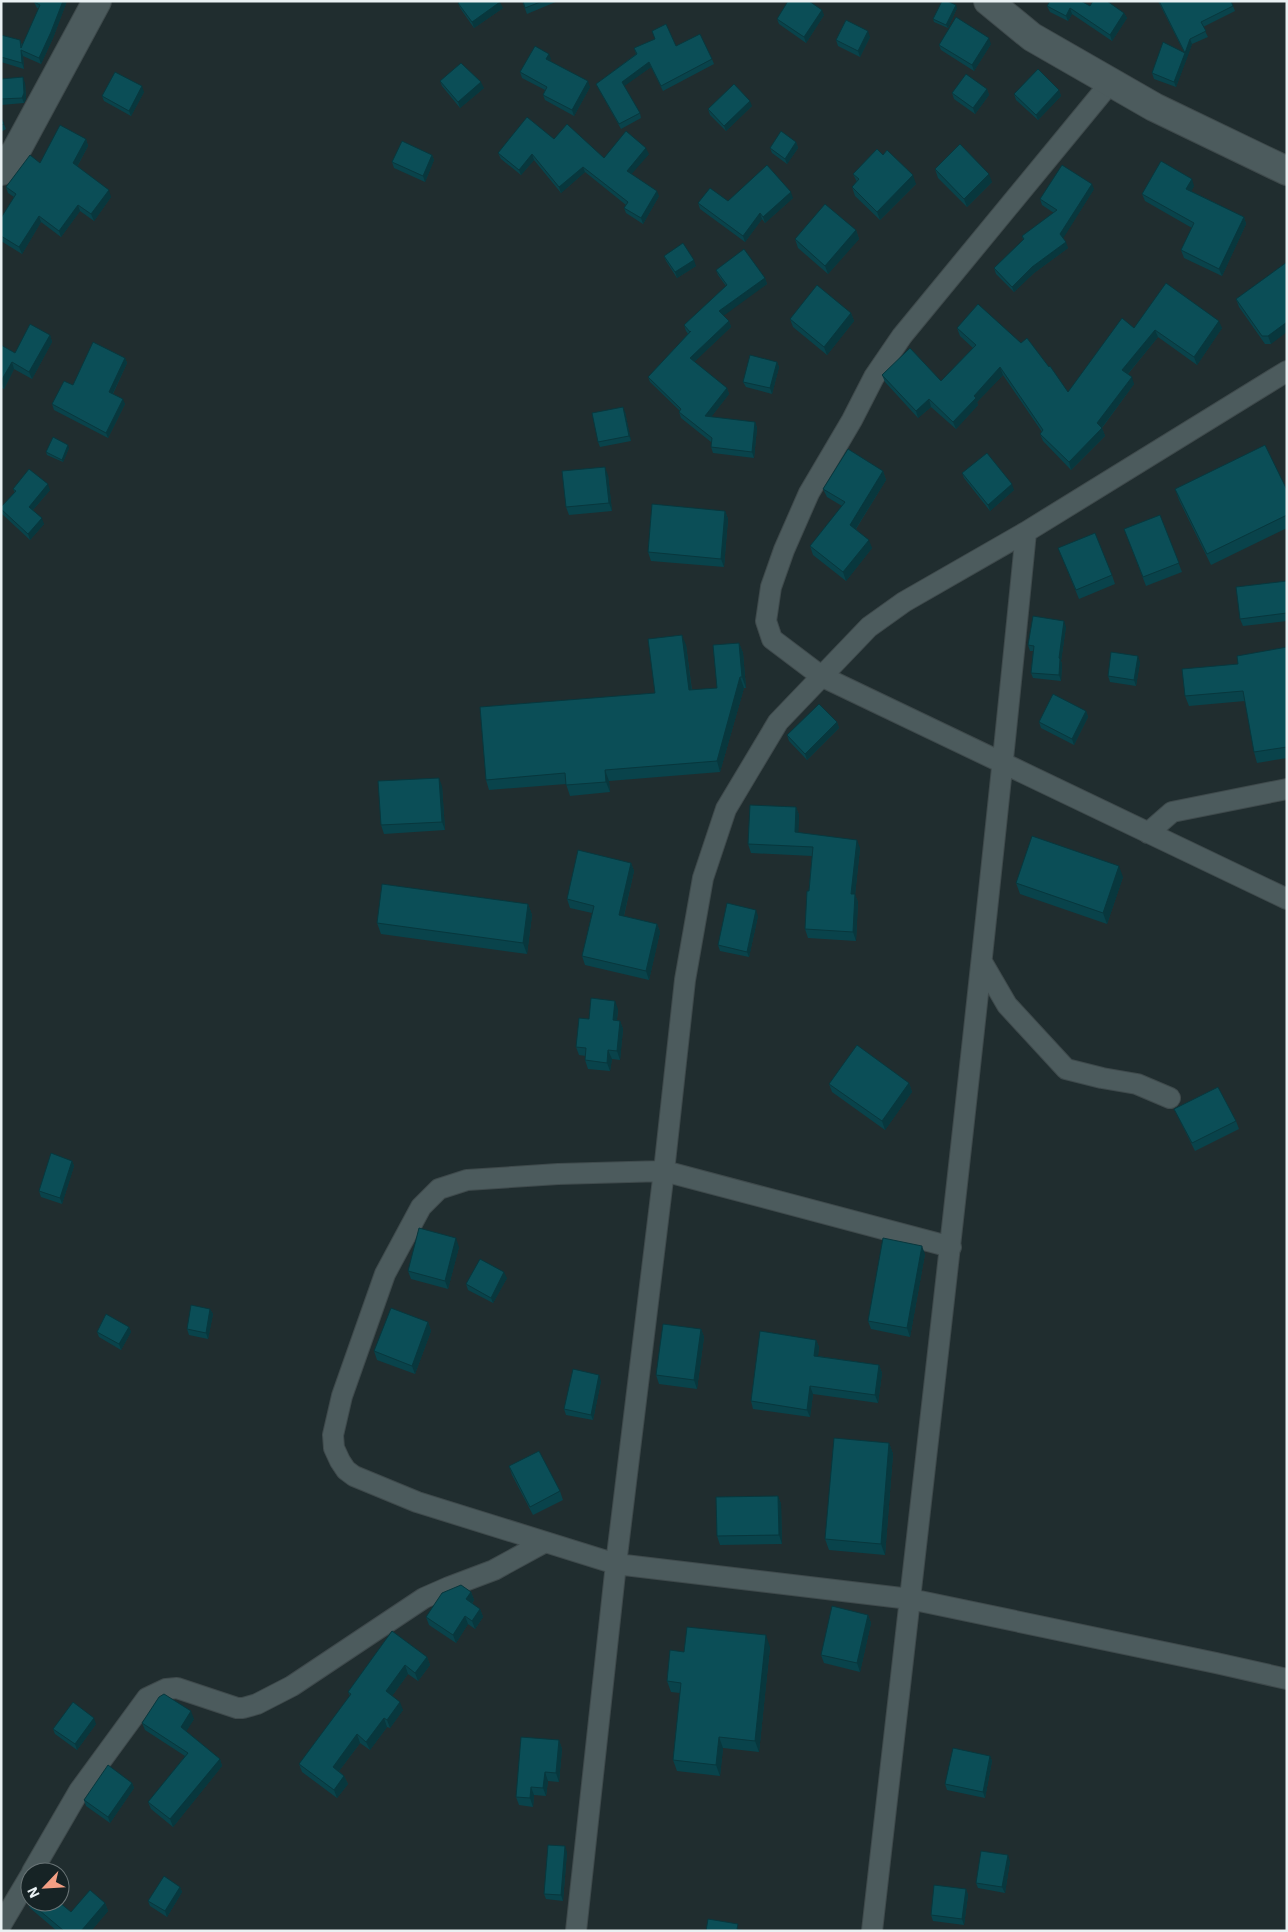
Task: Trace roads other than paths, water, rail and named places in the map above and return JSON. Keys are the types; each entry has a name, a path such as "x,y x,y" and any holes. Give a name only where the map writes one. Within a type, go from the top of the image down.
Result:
{"street":[{"path":"1,171 16,151 97,1"},
{"path":"988,1 1032,37 1154,107 1287,171"},
{"path":"1111,82 902,336 874,378 852,420 809,493 784,550 771,587 766,621 772,639 821,676 1287,899"},
{"path":"576,1931 616,1564 664,1171 685,980 703,878 726,809 778,722 869,627 897,607 1026,532 1287,371"},
{"path":"872,1931 951,1247 1026,532"},
{"path":"1148,833 1172,812 1287,789"},
{"path":"982,962 1008,1005 1066,1069 1137,1084 1170,1098"},
{"path":"951,1247 664,1171 558,1174 467,1180 439,1189 421,1207 385,1274 342,1396 333,1435 334,1448 346,1470 354,1476 417,1502 616,1564 910,1599 1287,1679"},
{"path":"38,1862 79,1791 147,1698 166,1689 177,1688 237,1708 256,1704 292,1686 424,1598 494,1570 545,1542"},
{"path":"1,1926 20,1893"}]}
